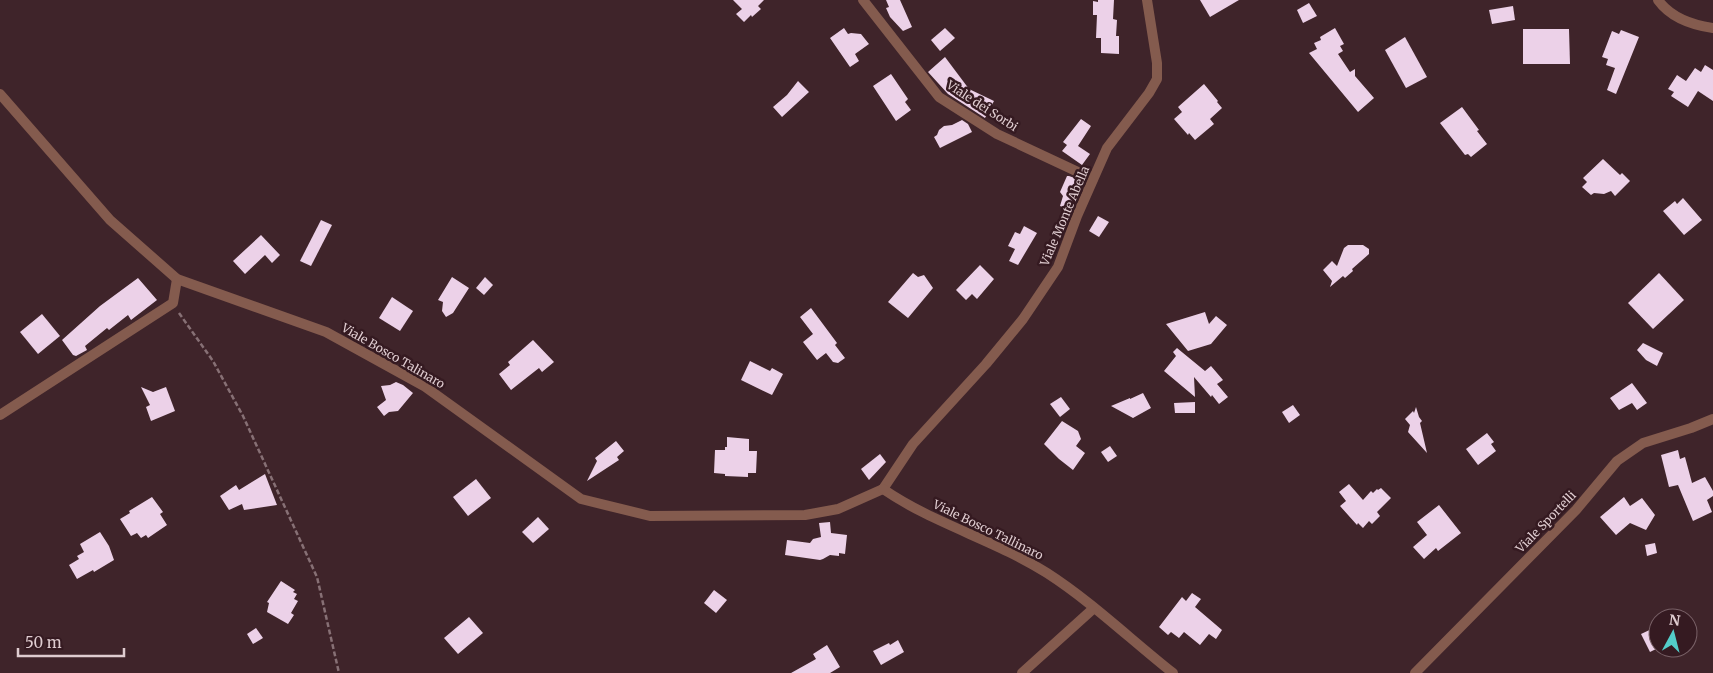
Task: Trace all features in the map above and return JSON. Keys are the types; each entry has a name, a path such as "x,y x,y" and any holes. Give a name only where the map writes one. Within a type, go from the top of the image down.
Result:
{"street":[{"name":"Viale dei Sorbi","path":"863,0 939,97 997,134 1093,179"},
{"name":"Viale Monte Abella","path":"883,489 913,444 986,364 1023,319 1049,283 1062,258 1076,216 1107,148 1150,93 1156,79 1157,63 1147,0"},
{"path":"1658,0 1664,8 1690,24 1713,28"},
{"name":"Viale Bosco Talinaro","path":"0,94 110,220 177,279 326,332 424,386 581,499 650,516 805,516 838,509 883,489"},
{"path":"0,415 172,303 177,279"},
{"name":"Viale Sportelli","path":"1415,673 1576,510 1617,461 1643,442 1691,428 1713,419"},
{"name":"Viale Bosco Tallinaro","path":"883,489 905,504 995,545 1047,573 1094,608 1173,673"},
{"path":"1022,673 1094,608"}],"path":[{"path":"172,303 213,361 243,416 317,577 339,673"}],"building":[{"path":"733,0 764,0 758,6 761,9 744,22 736,14 742,9"},
{"path":"886,0 900,0 912,27 903,31 890,17 886,8 889,7"},
{"path":"1098,0 1114,0 1113,19 1117,20 1116,36 1119,36 1119,54 1101,53 1101,38 1096,38 1097,15 1093,15 1093,1 1098,2"},
{"path":"1200,0 1239,0 1210,17"},
{"path":"1309,3 1317,16 1303,23 1297,10"},
{"path":"1513,6 1515,20 1492,24 1489,10"},
{"path":"844,28 848,34 861,34 869,44 855,54 859,61 850,67 830,38"},
{"path":"945,28 955,38 940,51 931,40"},
{"path":"1335,28 1344,44 1340,46 1343,51 1338,54 1350,72 1355,69 1355,76 1374,98 1358,112 1309,53 1317,49 1314,43 1321,40 1320,37"},
{"path":"1523,29 1569,29 1570,64 1523,64"},
{"path":"1621,30 1639,37 1616,94 1607,90 1615,68 1606,65 1608,59 1602,57 1612,31 1619,34"},
{"path":"1405,37 1427,77 1406,88 1385,50"},
{"path":"945,57 969,89 994,101 985,118 948,94 928,72"},
{"path":"1705,65 1713,70 1713,101 1698,91 1688,107 1671,96 1674,92 1668,89 1677,75 1686,81 1695,68 1701,72"},
{"path":"891,74 908,99 905,102 911,110 896,121 873,86"},
{"path":"798,81 809,92 782,117 773,107 787,95"},
{"path":"1204,84 1222,108 1210,119 1214,124 1195,140 1174,119 1182,112 1178,107"},
{"path":"1462,107 1487,144 1471,157 1468,154 1465,155 1440,123"},
{"path":"1081,119 1091,126 1078,146 1090,154 1082,165 1062,151 1067,145 1063,142"},
{"path":"962,120 968,124 972,132 940,148 934,137 939,130 944,126 952,125"},
{"path":"1603,159 1620,175 1622,173 1630,181 1615,196 1611,191 1604,194 1594,193 1591,195 1582,187 1587,182 1583,178"},
{"path":"1067,176 1080,180 1071,210 1060,206 1063,196 1060,192"},
{"path":"1683,198 1702,220 1684,235 1663,211 1675,201 1677,204"},
{"path":"1098,216 1109,222 1099,237 1089,231"},
{"path":"321,220 332,225 311,266 300,261"},
{"path":"1024,226 1037,233 1018,265 1009,261 1015,249 1008,246 1015,232 1020,234"},
{"path":"261,235 280,255 272,263 265,255 245,274 233,261"},
{"path":"1348,245 1363,245 1369,249 1369,254 1345,278 1343,276 1330,287 1332,281 1323,270 1332,261 1337,266 1344,248"},
{"path":"980,265 994,279 977,299 972,294 966,300 956,290"},
{"path":"913,273 918,277 924,275 933,288 908,318 888,302"},
{"path":"1659,273 1684,300 1653,329 1628,303"},
{"path":"452,277 469,288 453,313 446,317 442,311 443,302 438,300"},
{"path":"485,277 493,285 484,295 476,288"},
{"path":"138,278 157,300 131,320 128,315 109,330 107,328 85,346 87,350 76,356 73,355 62,340 100,306"},
{"path":"392,297 413,311 400,331 379,318"},
{"path":"811,308 837,343 835,345 845,358 838,363 833,362 826,353 817,360 803,342 813,334 800,317"},
{"path":"1205,312 1209,324 1216,316 1227,325 1211,344 1188,351 1166,324"},
{"path":"42,314 60,336 38,354 20,332"},
{"path":"533,340 554,362 542,372 539,368 511,390 499,374 510,365 508,362"},
{"path":"1643,343 1663,353 1657,366 1646,360 1637,350"},
{"path":"1177,348 1205,371 1211,366 1223,380 1217,384 1228,397 1219,404 1194,377 1195,397 1164,371 1176,356 1173,352"},
{"path":"750,361 770,371 772,368 783,374 772,395 741,380"},
{"path":"396,382 413,393 398,411 389,412 384,416 377,407 386,400 381,386"},
{"path":"1632,383 1647,403 1637,410 1632,403 1619,410 1610,398"},
{"path":"141,387 153,392 166,387 175,411 151,421 146,407 150,405"},
{"path":"1143,393 1151,408 1133,418 1111,406 1130,399"},
{"path":"1061,397 1070,409 1060,417 1050,404"},
{"path":"1195,402 1195,413 1175,413 1174,403"},
{"path":"1293,405 1300,415 1289,423 1282,412"},
{"path":"1416,407 1422,421 1420,423 1427,453 1408,432 1410,425 1405,419 1413,411 1414,413"},
{"path":"1062,421 1078,431 1081,439 1076,446 1085,453 1073,470 1044,444"},
{"path":"1487,433 1494,442 1491,444 1496,451 1478,465 1466,449"},
{"path":"727,437 749,439 749,451 757,451 756,473 748,473 748,477 725,476 725,474 714,473 715,450 725,450 725,447 727,447"},
{"path":"616,441 624,451 617,457 619,460 587,481 597,461 595,458"},
{"path":"1110,446 1117,456 1108,462 1101,452"},
{"path":"1678,450 1680,459 1685,457 1692,483 1705,477 1713,491 1713,496 1707,500 1712,512 1693,521 1678,485 1669,487 1661,455"},
{"path":"880,454 886,462 869,480 861,469"},
{"path":"265,474 277,505 244,510 242,504 229,510 220,496 236,485 239,490"},
{"path":"476,479 491,498 468,516 453,497"},
{"path":"1349,484 1363,500 1371,491 1373,493 1381,488 1391,498 1377,512 1380,516 1372,524 1369,521 1363,528 1358,523 1357,525 1340,506 1346,501 1339,492"},
{"path":"152,497 163,512 160,514 167,525 148,538 146,535 141,538 137,533 131,536 120,519"},
{"path":"1624,497 1630,506 1642,498 1655,515 1646,530 1630,523 1616,535 1600,517"},
{"path":"1439,505 1461,533 1438,551 1436,548 1424,559 1413,547 1427,535 1417,522"},
{"path":"538,517 549,529 533,543 522,532"},
{"path":"830,522 831,533 847,535 845,554 839,553 839,556 830,555 820,560 785,555 787,540 810,543 813,539 821,537 819,523"},
{"path":"100,532 109,546 114,560 94,572 93,570 77,579 69,565 79,559 77,556 84,552 80,544"},
{"path":"1655,543 1657,553 1647,556 1645,545"},
{"path":"281,581 295,590 293,592 297,594 294,599 298,601 291,613 294,615 288,624 267,612 269,603 267,602"},
{"path":"714,590 727,600 716,613 704,603"},
{"path":"1192,593 1201,599 1195,607 1222,630 1216,639 1209,634 1200,645 1184,632 1179,638 1171,632 1168,635 1159,627 1182,597 1186,601"},
{"path":"469,617 483,633 458,654 444,638"},
{"path":"256,628 263,638 253,644 247,634"},
{"path":"1648,631 1648,648 1641,634"},
{"path":"898,640 904,652 881,665 873,651"},
{"path":"827,645 840,667 830,673 791,673 816,659 813,654"}]}
